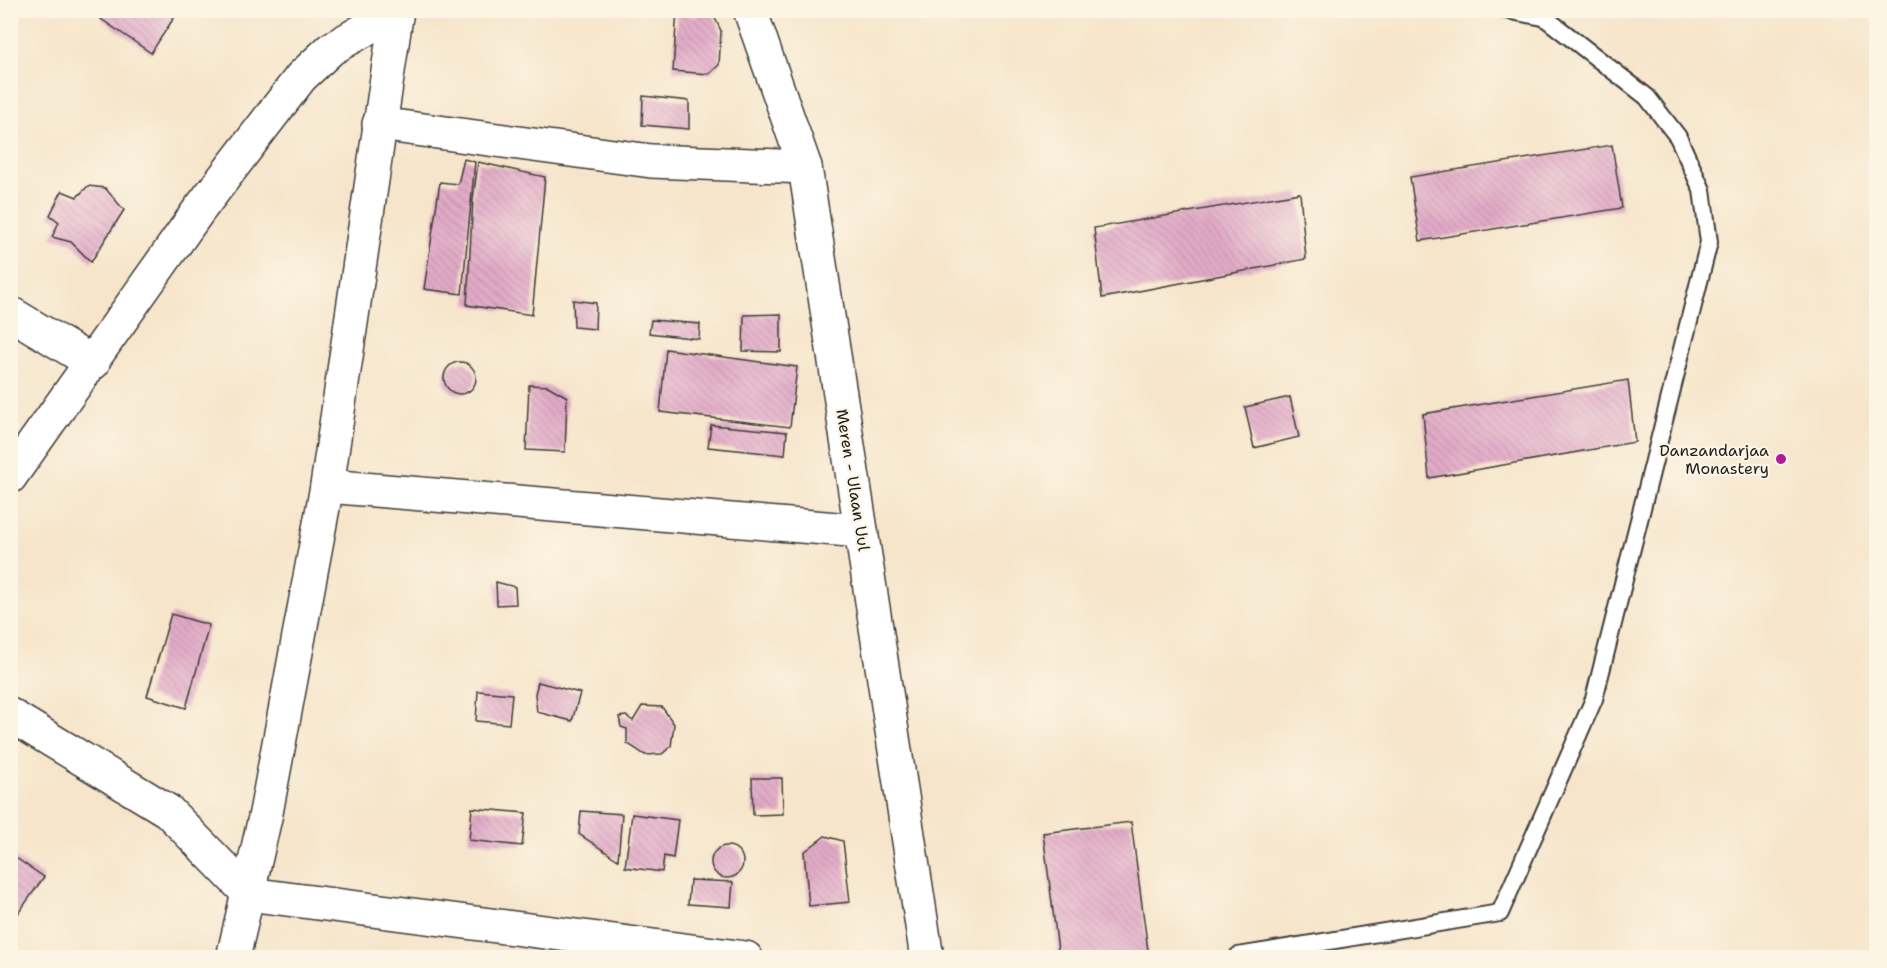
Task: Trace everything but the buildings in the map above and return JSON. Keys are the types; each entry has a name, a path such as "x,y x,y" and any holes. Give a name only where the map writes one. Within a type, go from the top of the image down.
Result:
{"street":[{"name":"Meren - Ulaan Uul","path":"750,10 806,167 927,957"},
{"path":"233,957 249,894 327,486 397,11"},
{"path":"10,477 93,363 199,210 301,77 331,49 397,11"},
{"path":"379,124 651,161 806,167"},
{"path":"10,313 93,363"},
{"path":"327,486 861,531"},
{"path":"10,715 168,811 249,894 746,957"}],"lane":[{"path":"1238,956 1500,912 1594,699 1708,242 1702,190 1678,137 1647,97 1539,14 1506,10"}],"place":[{"name":"Danzandarjaa Monastery","path":"1781,459"}]}
